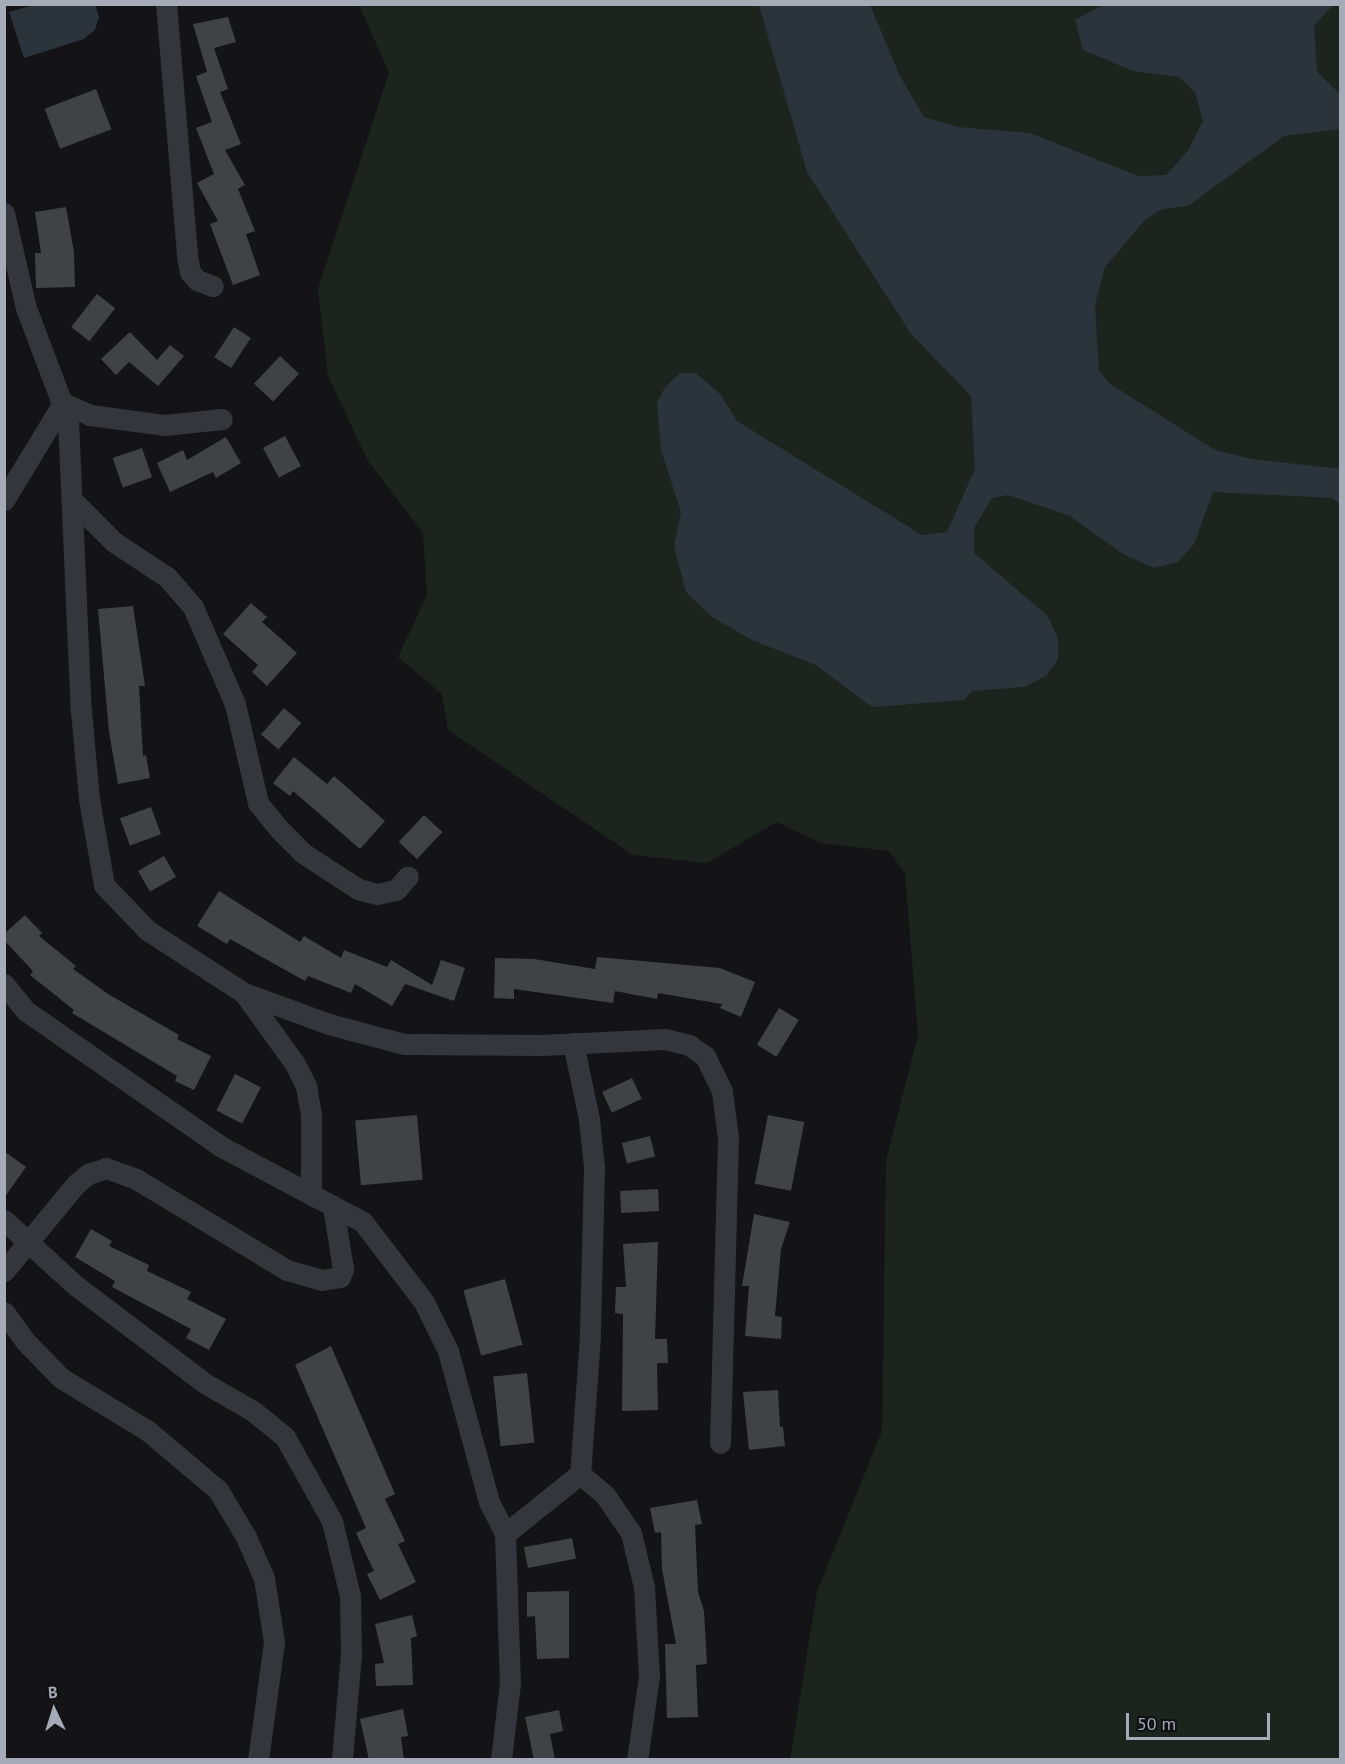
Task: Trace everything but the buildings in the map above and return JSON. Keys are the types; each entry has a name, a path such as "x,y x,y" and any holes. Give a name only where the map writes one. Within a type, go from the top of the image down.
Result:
{"street":[{"path":"166,4 187,256 190,272 197,280 213,286"},
{"path":"4,213 26,308 63,403 70,438 81,711 89,800 104,885 147,930 244,993 328,1024 404,1044 679,1042 705,1056 717,1076 725,1104 728,1138 720,1443"},
{"path":"63,403 90,415 165,425 222,419"},
{"path":"4,500 63,403"},
{"path":"74,502 114,542 167,577 193,607 234,704 258,803 280,830 303,853 358,890 378,894 396,890 408,876"},
{"path":"4,984 26,1011 220,1146 363,1222 437,1324 458,1382 489,1502 505,1534 510,1683 501,1760"},
{"path":"244,993 295,1064 306,1086 314,1148 311,1194"},
{"path":"505,1534 580,1474 590,1336 594,1167 589,1119 573,1043"},
{"path":"4,1271 76,1184 88,1174 106,1168 136,1179 287,1270 331,1280 340,1277 344,1260 333,1206"},
{"path":"4,1220 75,1285 206,1384 253,1411 285,1437 319,1491 332,1521 350,1596 351,1654 342,1760"},
{"path":"4,1312 26,1342 61,1378 148,1431 218,1490 246,1536 264,1578 274,1642 258,1760"},
{"path":"580,1474 592,1481 620,1515 640,1558 649,1687 636,1760"}],"shaded area":[{"path":"95,4 99,17 95,30 84,39 24,58 9,12 34,5"},
{"path":"359,5 1340,5 1340,1759 790,1759 817,1592 882,1431 886,1160 918,1035 905,874 889,851 820,843 777,822 707,863 633,855 448,730 442,694 398,657 427,595 423,533 368,461 328,376 318,289 389,73"},
{"path":"759,5 870,5 900,76 924,117 958,127 1030,133 1138,176 1166,175 1187,152 1203,121 1195,92 1179,77 1133,71 1083,50 1075,20 1103,5 1333,5 1314,26 1317,72 1340,94 1340,129 1284,136 1188,206 1162,209 1145,220 1105,267 1095,305 1099,370 1109,383 1215,450 1252,459 1340,469 1340,504 1332,498 1213,492 1194,544 1178,562 1154,568 1123,554 1070,516 1008,495 992,498 974,528 974,553 1047,615 1058,638 1058,659 1046,676 1024,687 972,691 964,700 872,707 816,665 752,640 712,617 686,592 674,546 681,512 661,450 657,403 665,387 680,373 696,373 721,395 737,421 922,535 947,532 975,469 971,396 911,334 807,172"}]}
